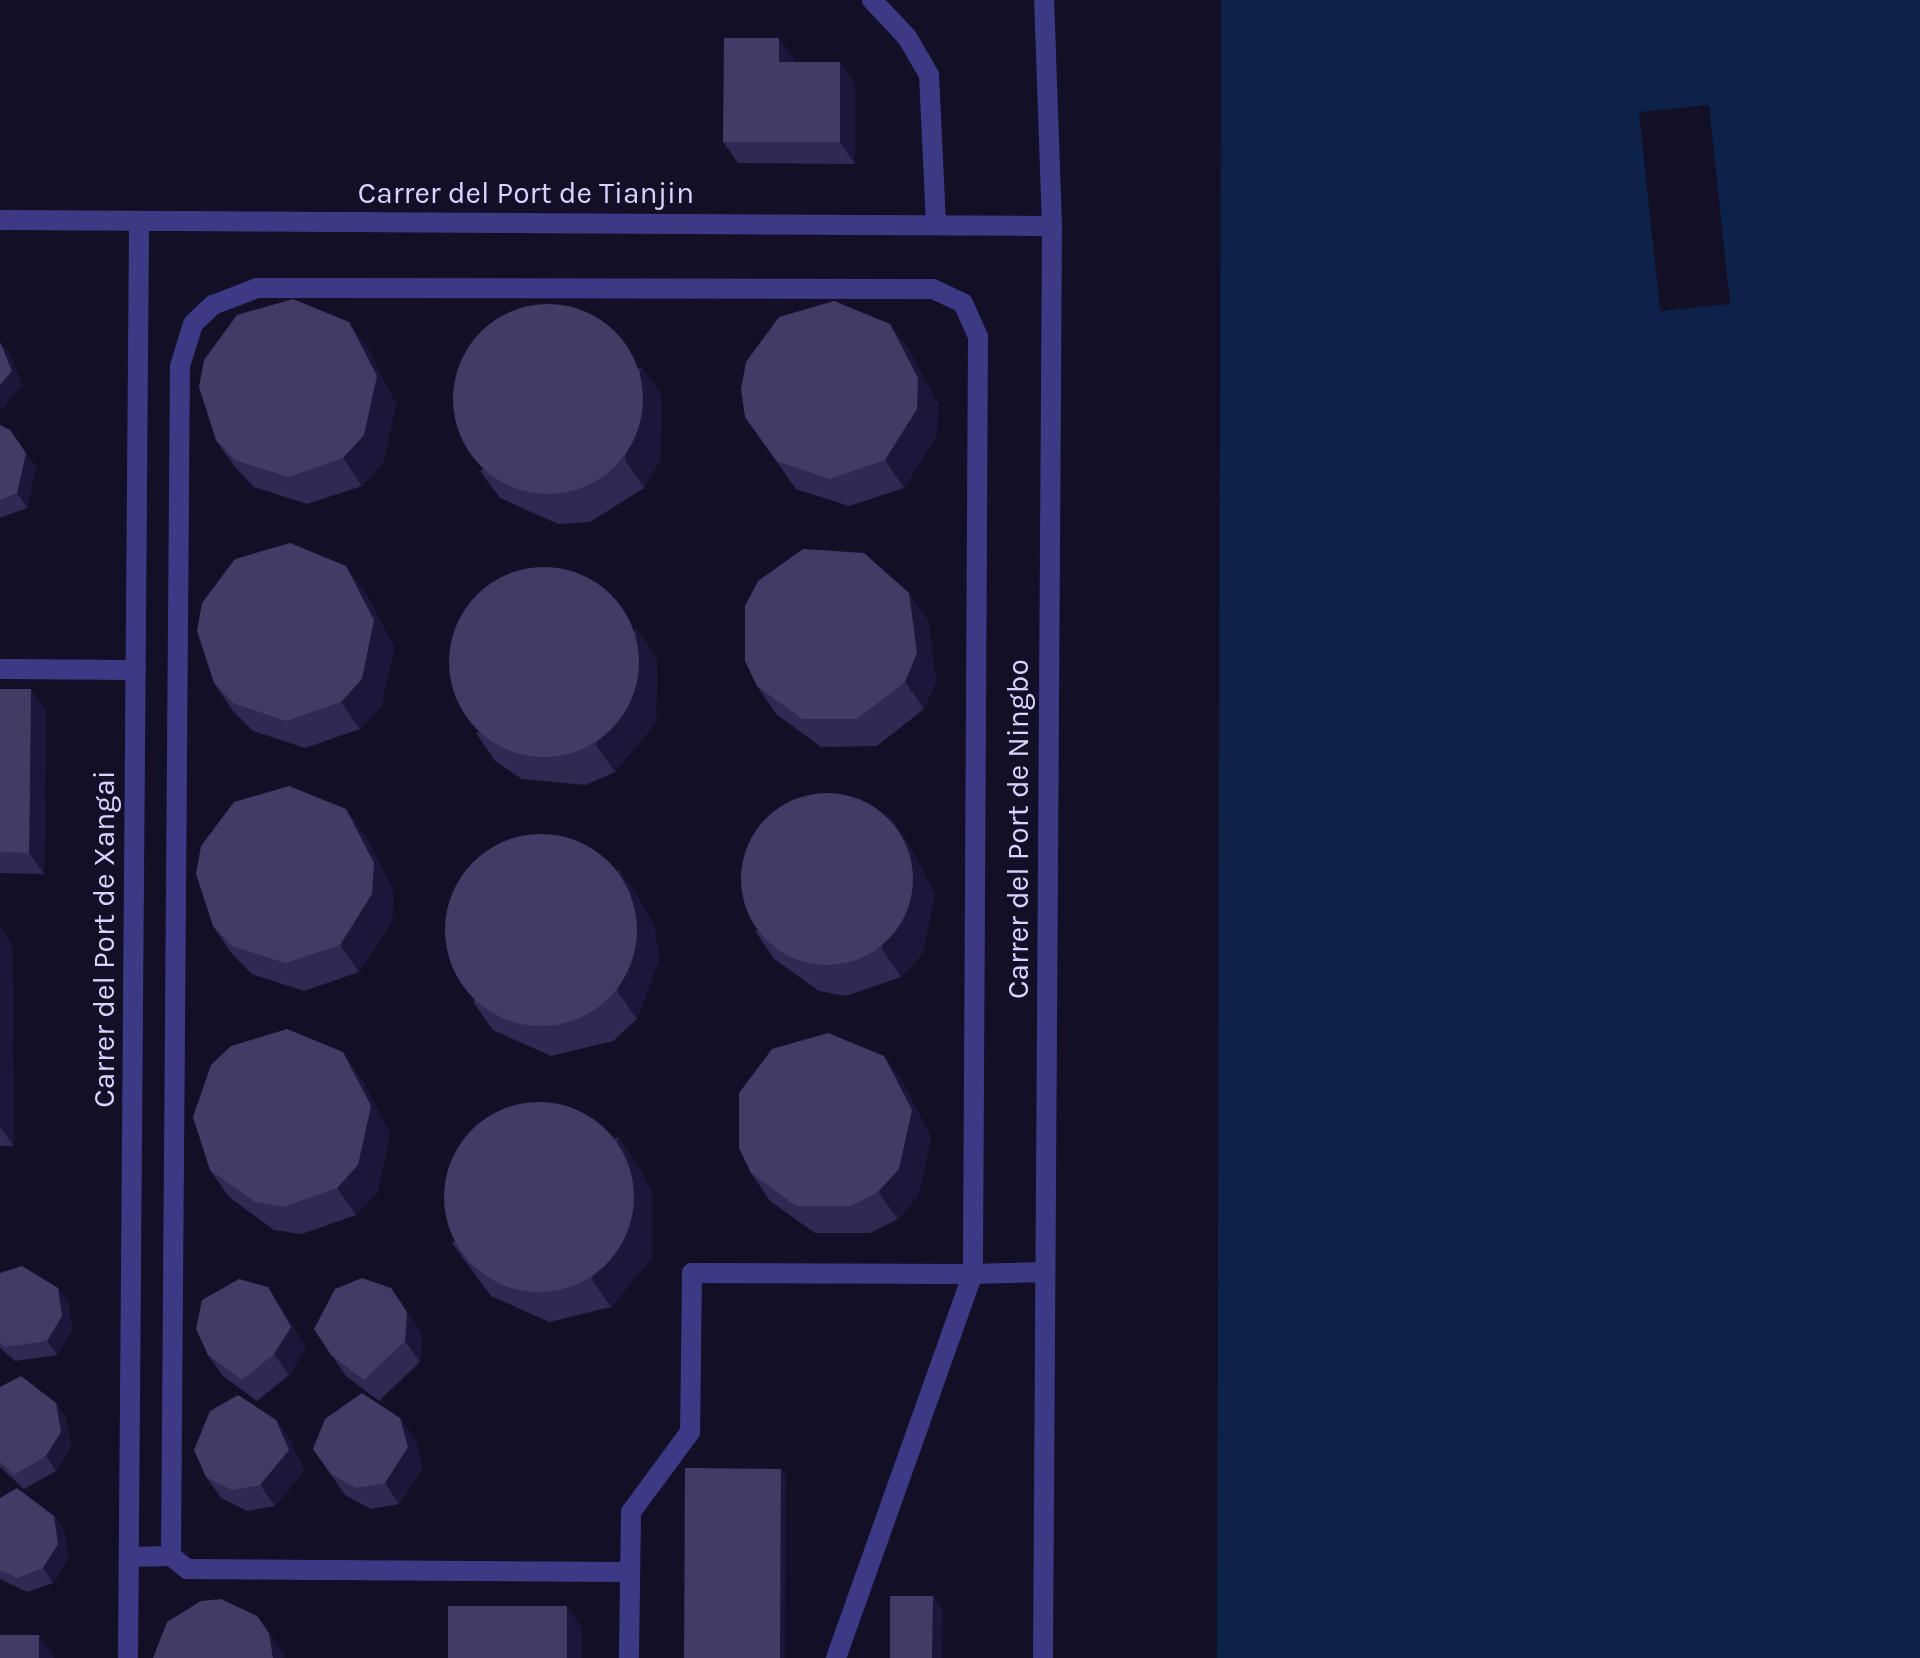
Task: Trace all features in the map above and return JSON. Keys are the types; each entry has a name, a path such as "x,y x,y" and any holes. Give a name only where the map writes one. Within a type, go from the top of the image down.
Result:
{"street":[{"path":"872,0 907,37 929,75 936,224"},
{"name":"Carrer del Port de Ningbo","path":"1043,1658 1052,226 1044,0"},
{"name":"Carrer del Port de Tianjin","path":"0,220 1052,226"},
{"name":"Carrer del Port de Xangai","path":"128,1658 139,221"},
{"path":"171,1556 180,366 193,324 234,294 257,288 918,289 950,293 963,303 978,337 973,1274 836,1658"},
{"path":"0,669 136,670"},
{"path":"629,1658 631,1512 688,1440 692,1273 1045,1272"},
{"path":"129,1557 171,1556 187,1569 629,1572"}],"water":[{"path":"1221,0 1920,0 1920,1658 1217,1658"}],"pier":[{"path":"1709,105 1730,304 1660,311 1639,112"}],"building":[{"path":"724,38 779,38 779,62 840,62 840,142 723,142"},
{"path":"293,299 349,322 377,376 364,435 343,458 288,477 235,460 216,440 199,387 204,360 237,315"},
{"path":"834,301 890,324 918,378 917,409 885,460 830,479 777,461 745,417 741,389 746,362 779,317"},
{"path":"548,304 567,305 585,311 616,331 636,362 642,380 642,418 636,436 616,467 585,487 567,493 548,494 529,493 511,487 480,467 460,436 454,418 453,399 454,380 460,362 480,331 511,311 529,305"},
{"path":"0,342 12,371 0,385"},
{"path":"0,425 10,430 26,453 17,493 0,500"},
{"path":"290,543 346,566 374,620 362,679 341,702 286,721 233,703 214,683 197,631 202,603 235,559"},
{"path":"803,549 864,553 909,593 917,653 905,682 857,719 802,719 757,686 745,661 745,606 758,581"},
{"path":"544,567 563,568 580,574 611,595 632,626 638,643 638,681 632,698 611,729 580,750 563,756 544,757 525,756 508,750 477,729 456,698 450,681 449,662 450,643 456,626 477,595 508,574 525,568"},
{"path":"0,689 31,689 29,853 0,852"},
{"path":"289,786 346,809 374,863 372,894 340,945 285,963 232,946 213,926 196,874 201,846 234,802"},
{"path":"827,793 860,799 888,818 907,846 913,879 907,912 888,940 860,959 827,965 794,959 766,940 747,912 741,879 747,846 766,818 794,799"},
{"path":"541,834 578,842 609,862 629,893 637,930 629,967 609,998 578,1018 541,1026 504,1018 473,998 453,967 445,930 453,893 473,862 504,842"},
{"path":"287,1029 343,1052 371,1106 358,1165 337,1188 283,1207 255,1202 210,1170 193,1117 211,1065 231,1046"},
{"path":"828,1033 884,1056 912,1110 899,1169 878,1192 851,1206 796,1206 751,1173 739,1148 739,1093 772,1049"},
{"path":"539,1102 558,1103 576,1109 606,1130 627,1160 633,1178 633,1216 627,1234 606,1264 576,1285 558,1291 539,1292 520,1291 502,1285 472,1264 451,1234 445,1216 444,1197 445,1178 451,1160 472,1130 502,1109 520,1103"},
{"path":"22,1266 58,1288 62,1316 47,1341 5,1347 0,1342 0,1273"},
{"path":"362,1278 391,1288 407,1312 405,1341 364,1380 331,1355 314,1329 335,1289"},
{"path":"239,1279 268,1287 291,1327 274,1354 242,1380 208,1355 196,1329 202,1300"},
{"path":"21,1376 56,1403 61,1432 46,1456 14,1475 0,1462 0,1387"},
{"path":"362,1393 400,1418 408,1447 385,1483 356,1488 331,1474 313,1449 325,1419"},
{"path":"238,1395 276,1420 289,1450 260,1485 232,1490 206,1477 194,1450 210,1411"},
{"path":"685,1468 781,1469 780,1658 684,1658"},
{"path":"17,1488 54,1516 58,1544 43,1568 17,1578 0,1570 0,1498"},
{"path":"890,1596 933,1596 932,1658 890,1658"},
{"path":"221,1599 257,1616 269,1633 273,1658 153,1658 167,1622 201,1601"},
{"path":"448,1606 567,1606 567,1658 448,1658"},
{"path":"0,1635 39,1635 39,1658 0,1658"}]}
